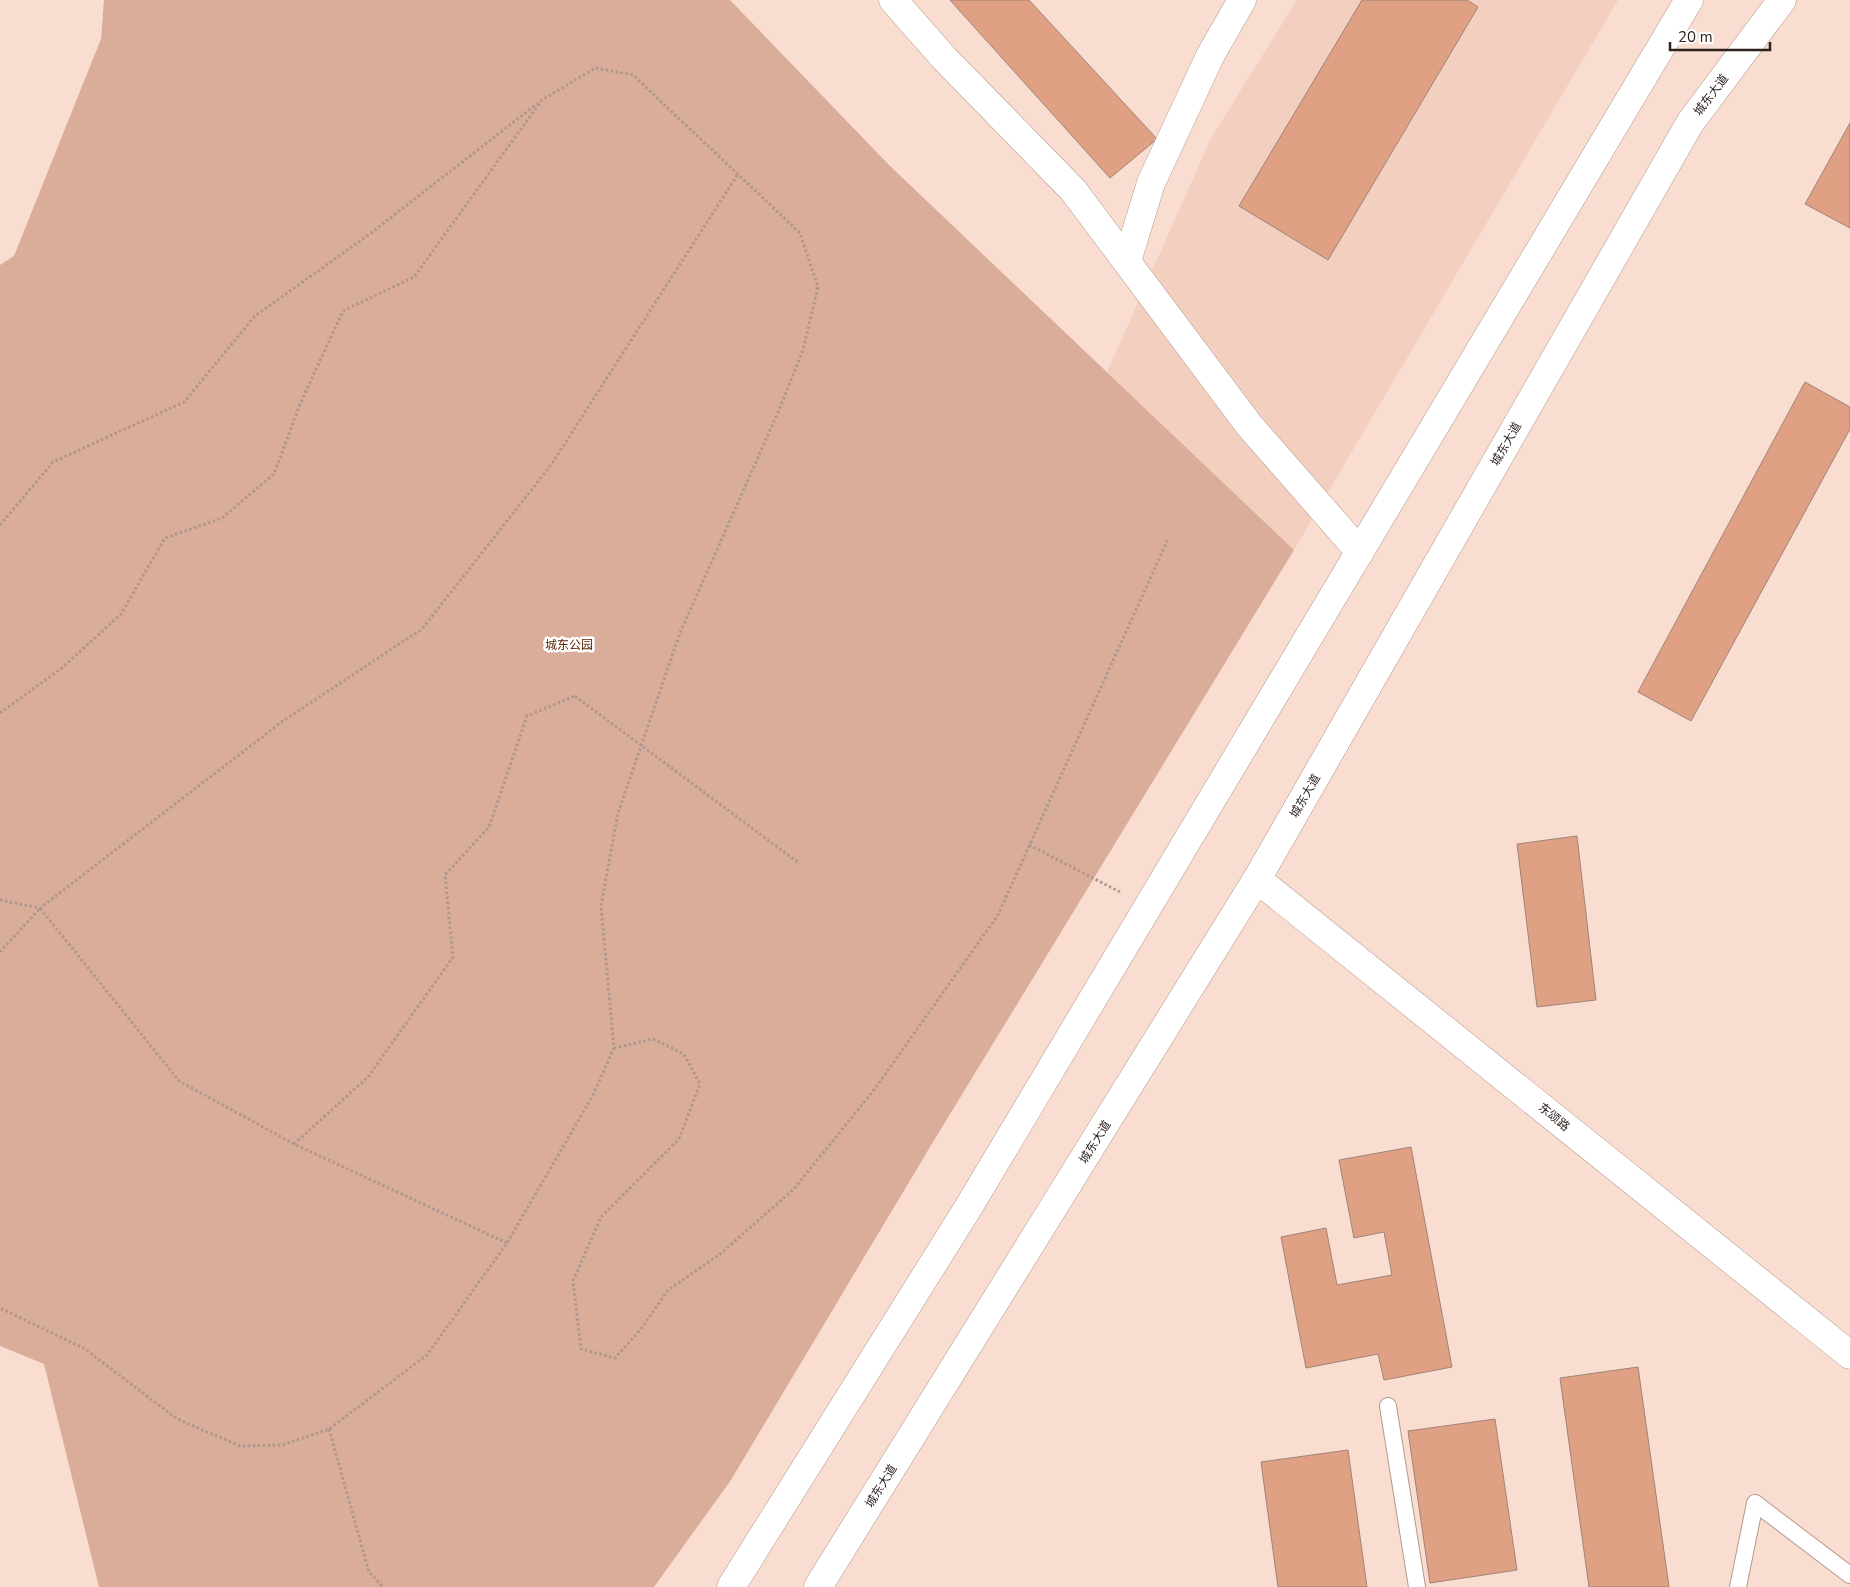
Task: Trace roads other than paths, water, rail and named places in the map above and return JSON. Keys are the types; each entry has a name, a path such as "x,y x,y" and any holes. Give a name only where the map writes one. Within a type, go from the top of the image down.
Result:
{"main road":[{"path":"893,0 945,59 1073,190 1249,425 1360,552"},
{"path":"1127,261 1150,183 1210,56 1242,0"},
{"path":"731,1587 968,1208 1689,0"},
{"name":"城东大道","path":"818,1587 1258,879 1690,123 1782,0"},
{"name":"东颂路","path":"1258,879 1850,1355"}],"lane":[{"path":"1388,1406 1417,1587"},
{"path":"1738,1587 1756,1503 1850,1575"}],"park label":[{"name":"城东公园","path":"569,645"}]}
